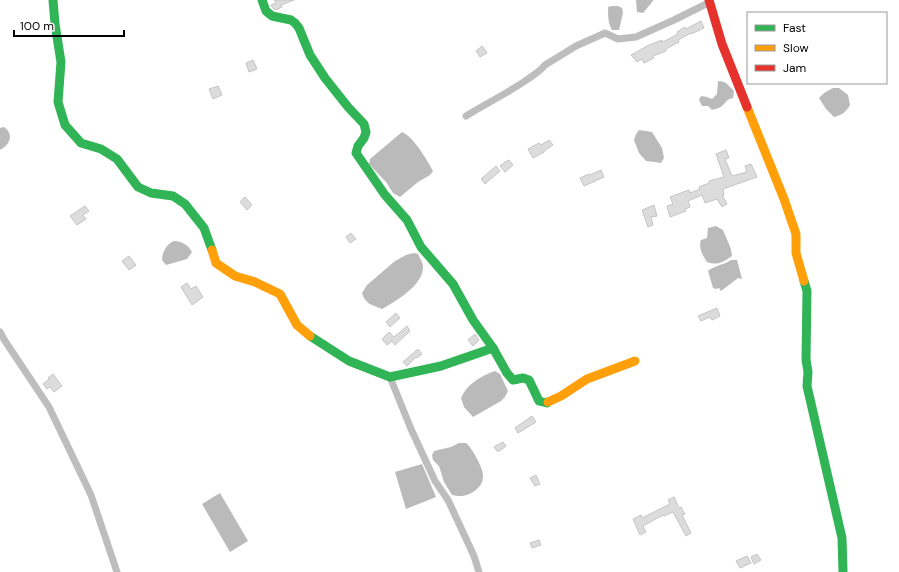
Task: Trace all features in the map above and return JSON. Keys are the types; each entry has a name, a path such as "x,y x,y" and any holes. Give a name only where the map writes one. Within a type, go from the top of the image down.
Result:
{"street":[{"path":"53,0 61,62 58,102 64,125 81,143 101,149 117,159 138,187 152,192 173,196 185,204 204,228 216,263 235,276 255,282 280,294 297,325 310,336 349,361 390,377 441,366 493,348"},
{"path":"262,0 266,11 272,16 291,20 295,23 299,28 310,55 325,78 348,107 364,124 366,132 364,138 358,146 356,153 385,195 407,220 421,247 453,284 473,320 513,380 523,378 529,380 539,401 547,403 587,379 635,361"},
{"path":"466,116 514,88 542,69 545,65 576,46 605,33 618,39 636,37 674,20 710,1 722,44 784,198 796,234 796,253 807,291 807,386 842,538 843,572"},
{"path":"0,332 49,407 91,495 117,572"},
{"path":"390,377 411,429 435,481 448,500 474,556 479,572"}],"shaded area":[{"path":"636,0 653,1 643,13 637,12"},
{"path":"612,6 622,8 623,13 619,30 612,30 610,25 608,7"},
{"path":"718,81 725,83 734,91 733,98 727,100 721,107 712,110 708,106 702,106 699,100 701,96 712,99 717,94"},
{"path":"833,88 839,88 848,95 850,105 844,113 834,117 826,109 819,98"},
{"path":"4,127 9,133 10,140 0,150 0,128"},
{"path":"639,130 652,132 662,148 664,158 661,163 646,161 639,153 634,140"},
{"path":"402,132 416,144 433,171 430,175 418,182 400,197 393,193 386,182 369,164 370,159"},
{"path":"716,226 723,230 731,249 732,256 723,262 714,264 707,262 701,252 700,243 701,240 707,238 708,228"},
{"path":"174,241 180,242 189,247 192,252 187,259 166,265 162,260 163,254 167,246"},
{"path":"414,253 418,254 422,262 422,273 419,280 408,292 382,309 365,300 362,293 367,285 395,261 406,255"},
{"path":"731,260 737,260 742,279 738,278 721,291 719,288 713,288 708,271"},
{"path":"495,371 500,374 508,391 501,401 473,417 464,407 461,398 475,381"},
{"path":"459,443 466,443 477,459 483,473 481,485 475,491 462,496 452,495 444,482 439,466 433,460 432,455 434,451 451,447"},
{"path":"422,464 436,497 406,509 395,472"},
{"path":"220,493 248,541 230,552 202,504"}],"building":[{"path":"274,0 294,0 281,5 282,7 275,10 271,5 276,3"},
{"path":"701,21 704,28 678,40 679,42 666,49 666,51 653,56 654,58 644,63 642,59 637,62 631,55 649,45 662,40 663,42 678,34 677,32 685,27 686,29"},
{"path":"482,46 487,53 480,57 476,51"},
{"path":"253,60 257,69 249,72 246,63"},
{"path":"218,86 222,95 213,99 209,89"},
{"path":"549,140 553,145 533,158 528,149 539,143 541,145"},
{"path":"726,150 729,158 725,159 732,176 747,172 745,166 751,164 757,177 723,189 724,195 722,195 727,204 722,207 717,199 705,203 702,195 688,201 690,207 685,209 686,211 670,217 667,206 673,204 670,197 689,190 690,193 700,189 699,187 709,183 709,181 724,177 716,154"},
{"path":"509,160 513,165 505,172 500,166"},
{"path":"496,166 500,171 485,184 481,179"},
{"path":"601,170 604,177 584,186 580,178"},
{"path":"245,197 252,205 247,210 240,202"},
{"path":"654,205 657,216 651,217 653,225 648,227 642,210"},
{"path":"85,206 89,211 83,215 86,219 77,225 70,216"},
{"path":"351,233 356,239 350,243 346,237"},
{"path":"129,256 136,265 129,270 122,261"},
{"path":"187,283 191,289 196,286 203,297 192,305 181,287"},
{"path":"717,308 720,316 712,320 710,317 701,321 698,316"},
{"path":"396,313 400,318 390,327 386,322"},
{"path":"407,326 410,331 395,345 392,341 387,345 382,339 389,332 394,337"},
{"path":"475,334 479,340 473,346 468,340"},
{"path":"418,349 422,354 417,358 416,357 407,366 403,362"},
{"path":"53,374 62,386 54,392 50,387 47,389 43,384"},
{"path":"532,416 536,422 518,433 515,428"},
{"path":"503,442 506,446 498,452 494,447"},
{"path":"536,475 540,484 535,486 530,478"},
{"path":"674,497 679,508 681,507 685,514 682,515 691,533 686,536 673,512 664,516 663,515 643,526 646,532 640,535 633,519 641,515 642,518 670,504 668,500"},
{"path":"539,540 541,545 532,548 530,543"},
{"path":"757,554 761,560 754,564 751,557"},
{"path":"747,556 751,563 740,568 736,561"}],"traffic: fast":[{"path":"53,0 61,62 58,102 65,125 81,143 101,149 117,159 138,187 151,193 173,196 185,204 204,228 212,250"},
{"path":"262,0 266,11 272,16 291,20 295,23 299,28 310,55 325,78 348,107 364,124 366,132 364,138 358,146 356,153 385,195 407,220 421,247 453,284 473,320 493,348 507,373 513,380 523,378 529,380 539,401 548,402"},
{"path":"804,281 807,291 807,386 842,538 843,572"},
{"path":"310,336 349,361 390,377 441,366 493,348"}],"traffic: slow":[{"path":"747,107 784,199 796,234 796,253 804,281"},
{"path":"212,250 216,263 235,276 255,282 280,294 297,325 310,336"},
{"path":"548,402 561,396 587,379 635,361"}],"traffic: jam":[{"path":"709,0 722,44 747,107"}]}
